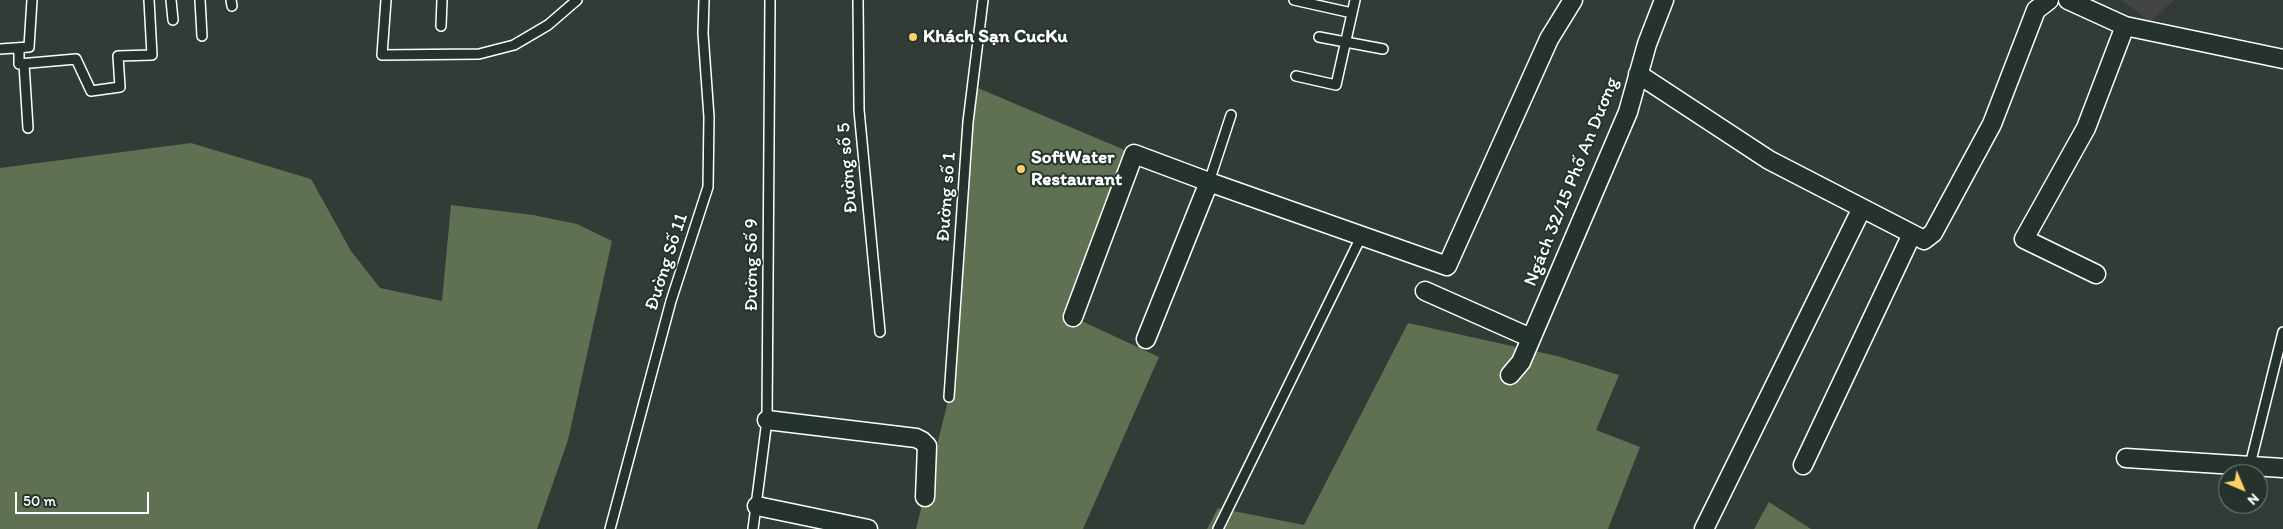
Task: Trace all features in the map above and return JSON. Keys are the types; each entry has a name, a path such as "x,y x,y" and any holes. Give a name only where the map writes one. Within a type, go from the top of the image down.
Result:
{"street":[{"path":"1073,317 1134,154 1447,266 1549,39 1573,0"},
{"name":"Ngách 32/15 Phố An Dương","path":"1510,375 1521,362 1628,112 1647,44 1664,0"},
{"path":"1638,74 1769,160 1924,240 1933,233 1992,124 2036,10 2049,0"},
{"path":"2068,0 2125,26 2283,59"},
{"path":"2096,274 2024,239 2086,128 2125,26"},
{"path":"1146,339 1209,182"},
{"path":"1704,529 1862,208"},
{"path":"1803,465 1912,234"},
{"path":"1425,291 1531,338"},
{"path":"767,420 916,438 927,446 925,497"},
{"path":"2126,458 2232,464"},
{"path":"2268,467 2283,468"},
{"path":"757,506 868,529"}],"lane":[{"path":"0,49 29,48 32,0"},
{"path":"18,48 19,64 76,59 91,91 120,87 118,56 152,55 149,0"},
{"path":"171,0 173,20"},
{"path":"200,0 202,36"},
{"path":"386,0 382,55 479,54 514,45 548,25 577,0"},
{"path":"441,26 442,0"},
{"name":"Đường Số 11","path":"610,529 670,301 708,187 709,117 703,33 704,0"},
{"name":"Đường Số 9","path":"753,529 767,420 770,0"},
{"name":"Đường số 5","path":"858,0 859,110 880,332"},
{"name":"Đường số 1","path":"949,397 968,122 983,0"},
{"path":"1294,0 1352,13"},
{"path":"1296,76 1336,85 1355,0"},
{"path":"1319,37 1383,49"},
{"path":"24,64 28,128"},
{"path":"1209,182 1231,115"},
{"path":"1218,529 1362,235"},
{"path":"2250,464 2283,332"}],"shaded area":[{"path":"2122,0 2174,0 2150,22"}],"green space":[{"path":"973,86 1127,151 1073,317 1159,357 1083,529 916,529 949,397"},
{"path":"191,143 311,179 351,251 380,288 442,301 451,205 533,215 577,224 612,241 568,440 537,529 0,529 0,168"},
{"path":"1408,323 1557,356 1619,375 1596,430 1640,447 1608,529 1207,529 1218,508 1304,525"},
{"path":"1769,502 1811,529 1754,529"}],"place":[{"name":"Khách Sạn CucKu","path":"913,37"},
{"name":"SoftWater Restaurant","path":"1021,169"}]}
